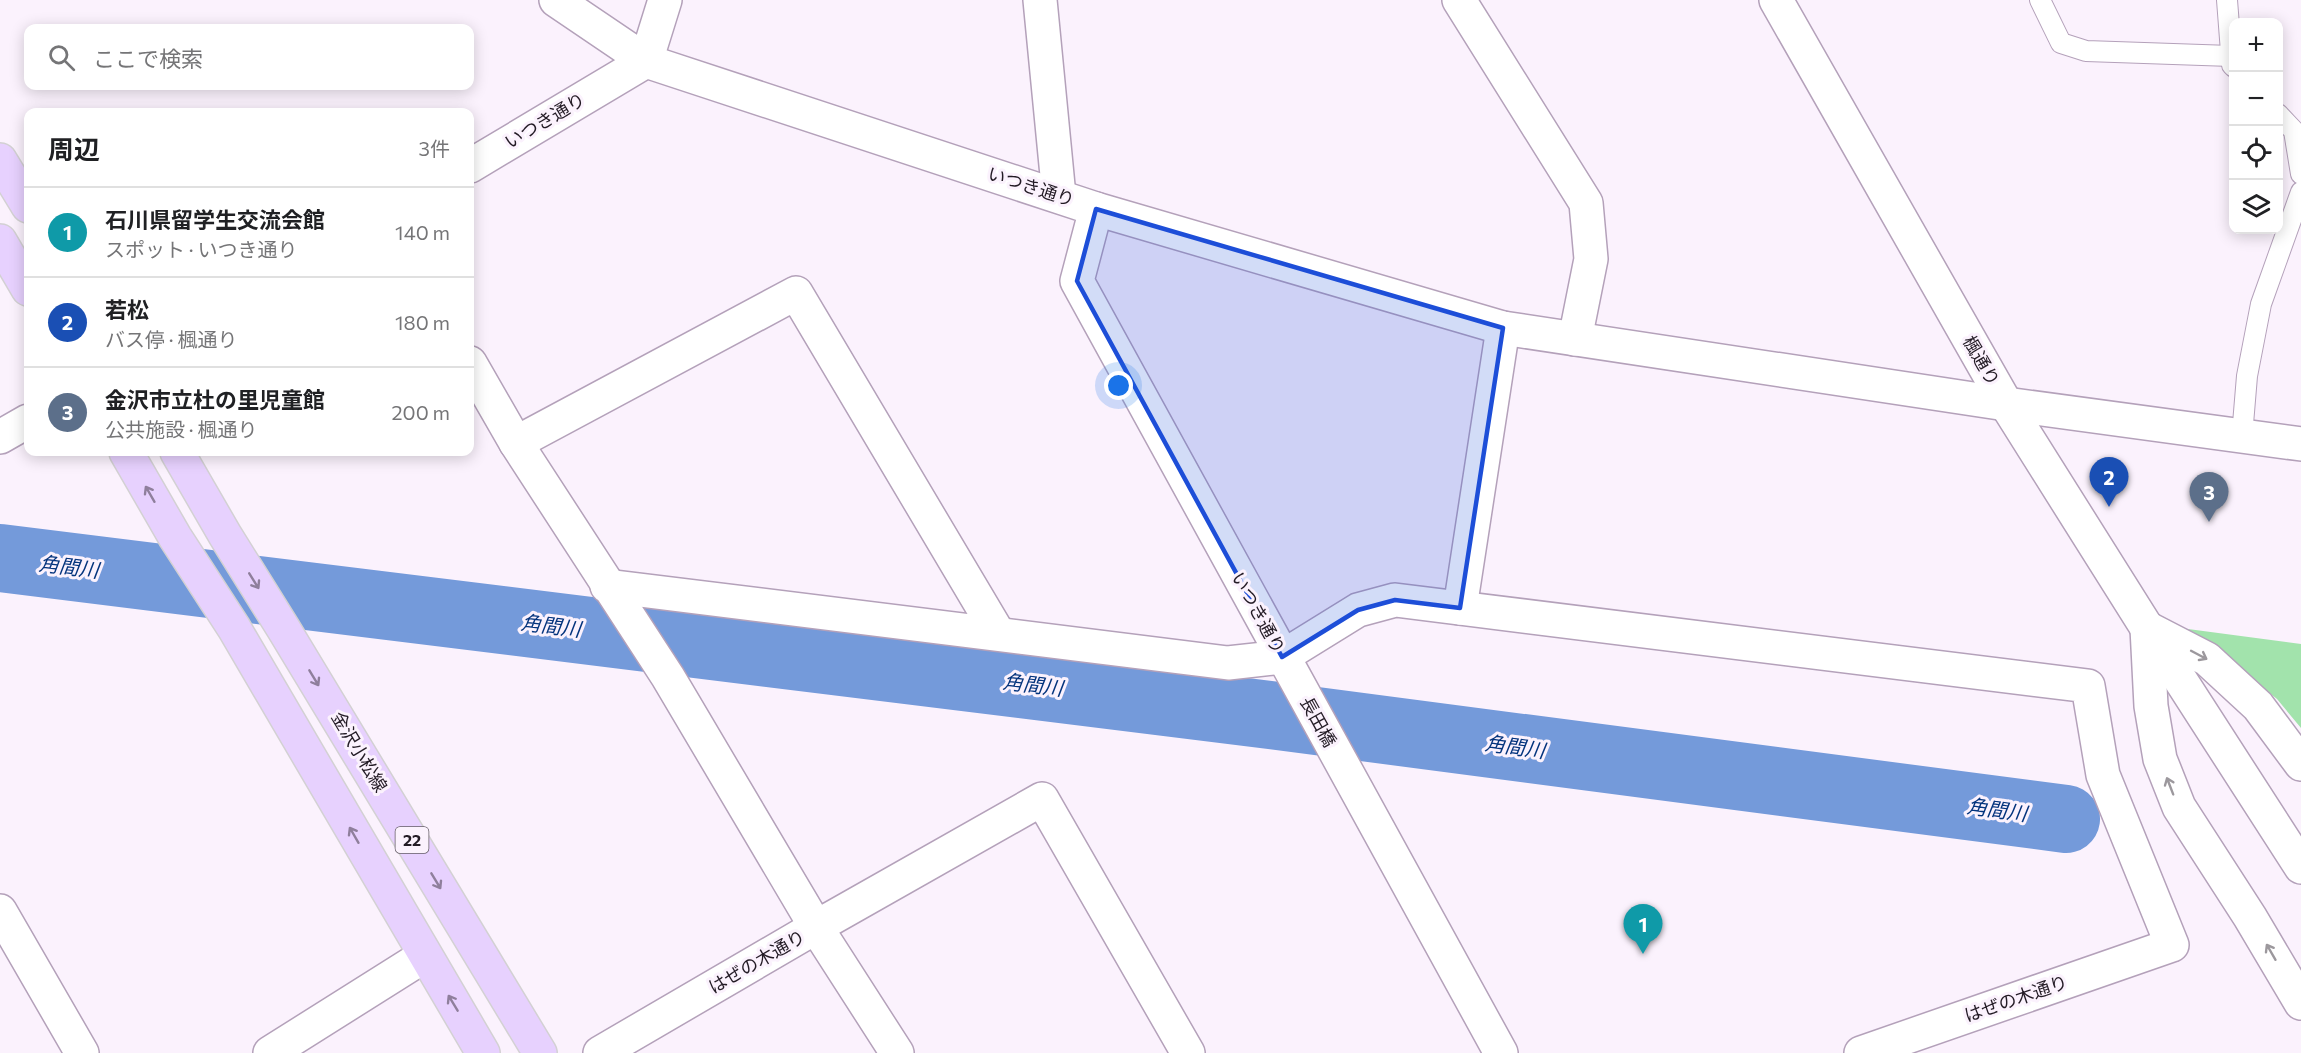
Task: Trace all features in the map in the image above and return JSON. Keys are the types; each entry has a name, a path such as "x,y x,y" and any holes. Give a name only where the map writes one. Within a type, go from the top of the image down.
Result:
{"main road":[{"path":"0,160 24,199"},
{"path":"0,241 24,282"},
{"name":"22","path":"128,456 175,537 234,628 424,956 483,1053"},
{"name":"金沢小松線","path":"179,456 540,1053"}],"street":[{"path":"556,0 645,61 665,0"},
{"path":"1040,0 1059,196"},
{"path":"1459,0 1586,203 1591,259 1575,339"},
{"name":"楓通り","path":"1776,0 2006,404 2301,867"},
{"name":"いつき通り","path":"474,164 645,61 1096,209 1077,281 1301,691"},
{"path":"1096,209 1503,328 2006,404 2301,444"},
{"path":"516,442 796,293 998,633"},
{"path":"615,597 998,633 1228,663 1282,657 1358,610 1395,600 1460,608 1503,328"},
{"path":"474,370 516,442 658,662 816,927 1042,799 1188,1053"},
{"path":"0,437 24,423"},
{"name":"はぜの木通り","path":"1460,608 2088,686 2103,775 2172,945 1861,1053"},
{"path":"2301,764 2258,706 2207,658 2147,628 2151,706 2160,759 2179,807 2250,917 2301,1003"},
{"name":"長田橋","path":"1301,691 1501,1053"},
{"path":"0,911 82,1053"},
{"name":"はぜの木通り","path":"600,1053 816,927 897,1053"},
{"path":"270,1053 424,956"}],"lane":[{"path":"2040,0 2061,43 2086,51 2229,61"},
{"path":"2227,0 2229,24"},
{"path":"2283,119 2294,131 2301,174"},
{"path":"2242,436 2247,376 2261,304 2301,192"}],"highlighted area":[{"path":"1096,209 1503,328 1460,608 1395,600 1358,610 1282,657 1077,281"}],"green space":[{"path":"2188,629 2301,644 2301,728 2277,699 2222,655 2207,659"}],"waterway":[{"name":"角間川","path":"0,558 1278,716 2066,819"}],"place":[{"name":"若松","path":"2109,507"},
{"name":"金沢市立杜の里児童館","path":"2209,522"},
{"name":"石川県留学生交流会館","path":"1643,954"}]}
